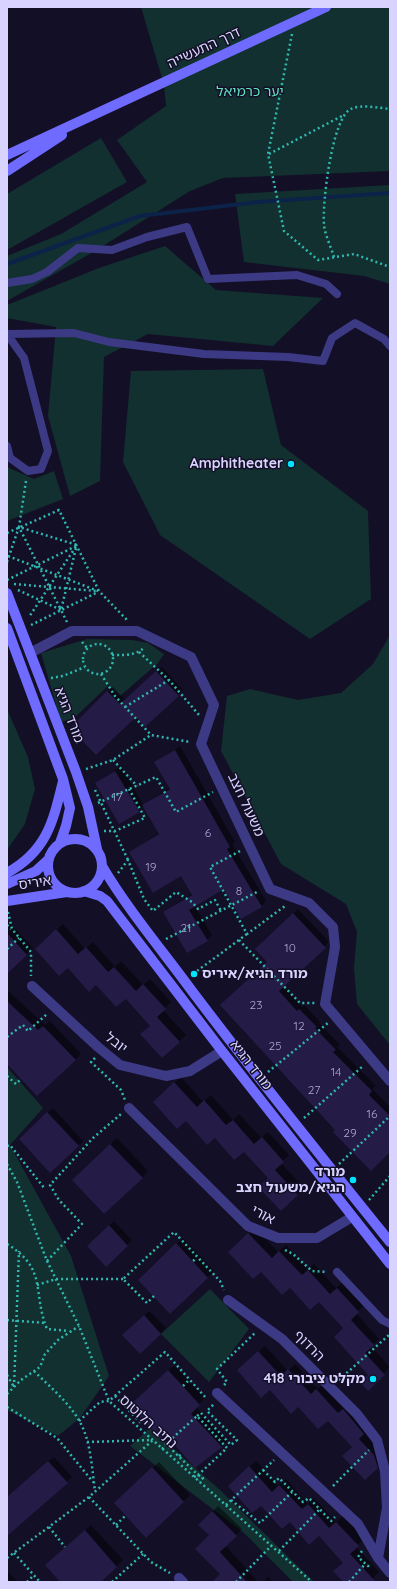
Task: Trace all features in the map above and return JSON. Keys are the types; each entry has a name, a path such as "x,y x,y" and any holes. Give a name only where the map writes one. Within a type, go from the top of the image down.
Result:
{"street":[{"name":"דרך התעשייה","path":"7,155 326,7"},
{"name":"דרך התעשייה","path":"7,171 94,115"},
{"name":"מורד הגיא","path":"7,593 76,772 88,807 97,849"},
{"name":"מורד הגיא","path":"7,628 63,779 70,808 60,844"},
{"path":"30,653 72,631 138,630 191,657 214,705 201,744"},
{"name":"משעול חצב","path":"201,744 269,887"},
{"path":"7,873 28,860 42,843 53,822 63,779"},
{"path":"78,839 87,841 97,849 100,854 102,866 98,881 92,888 75,893 67,892 53,882 49,874 49,859 53,850 60,844 68,840 78,839"},
{"name":"איריס","path":"7,884 36,871 49,859"},
{"name":"מורד הגיא","path":"102,866 184,981 259,1079 390,1242"},
{"path":"269,887 270,889 309,903 333,927 335,947 325,1004 390,1081"},
{"name":"מורד הגיא","path":"84,891 100,896 107,901 222,1051 390,1264"},
{"name":"איריס","path":"7,901 67,892"},
{"name":"יובל","path":"32,986 120,1065 166,1076 190,1071 222,1051"},
{"name":"אורי","path":"129,1108 248,1226 278,1238 317,1238 352,1217"},
{"name":"הרדוף","path":"228,1300 282,1339 357,1414 377,1440 386,1471 388,1508 378,1558"},
{"path":"219,1395 358,1524 378,1558 390,1573"}],"lane":[{"path":"7,283 32,278 47,272 78,248 112,250 153,235 187,227 208,279 297,275 326,284 337,294"},
{"path":"7,334 74,333 109,342 204,354 323,361 332,338 355,323 384,339 390,346"},
{"path":"7,334 24,358 48,451 40,469 28,471 10,458 7,446"},
{"path":"337,1272 382,1320 390,1324"}],"path":[{"path":"294,22 268,154 284,231 318,260 354,254 390,267"},
{"path":"268,154 343,115 351,108 390,109"},
{"path":"334,257 324,225 327,184 332,148 343,115"},
{"path":"7,562 8,555 19,527 28,471"},
{"path":"7,533 59,510 99,592 138,630"},
{"path":"19,527 77,545"},
{"path":"19,527 36,565"},
{"path":"7,582 36,565 77,545"},
{"path":"21,630 38,601 77,545"},
{"path":"61,610 77,545"},
{"path":"8,555 36,565 99,592"},
{"path":"40,568 61,610"},
{"path":"7,582 99,592"},
{"path":"7,582 38,601 61,610"},
{"path":"21,630 99,592"},
{"path":"112,655 129,655 139,652 154,638"},
{"path":"102,644 107,647 112,655 112,665 106,672 101,674 92,673 85,667 83,662 84,652 92,645 102,644"},
{"path":"139,652 169,680 208,725"},
{"path":"41,680 63,676 85,667"},
{"path":"101,674 115,696 151,735 201,744"},
{"path":"122,707 127,707 169,680"},
{"path":"76,772 113,760 151,735"},
{"path":"113,760 137,786"},
{"path":"87,769 89,776"},
{"path":"88,807 156,777 176,812 222,787"},
{"path":"95,789 128,860 144,899 153,911 176,892 192,902 198,910 215,900 221,911"},
{"path":"93,830 114,832 145,818 129,789"},
{"path":"247,934 210,867 250,846"},
{"path":"112,882 128,860"},
{"path":"176,933 269,887"},
{"path":"184,981 296,898"},
{"path":"7,906 12,929"},
{"path":"7,925 31,952 32,986"},
{"path":"7,949 19,938"},
{"path":"239,940 300,1003 325,1004"},
{"path":"7,1037 23,1025 28,1031 54,1007"},
{"path":"259,1079 336,1016"},
{"path":"47,1261 82,1224 59,1200 50,1185 93,1138 129,1108 121,1090 91,1062 103,1051"},
{"path":"296,1125 371,1059"},
{"path":"7,1076 16,1084 21,1079"},
{"path":"333,1170 390,1116"},
{"path":"7,1146 10,1145 45,1189"},
{"name":"נתיב הלוטוס","path":"7,1164 17,1182 47,1261 79,1326 109,1401 312,1582"},
{"path":"362,1207 390,1176"},
{"path":"37,1285 56,1279 123,1279 174,1232 220,1282"},
{"path":"7,1244 19,1251 36,1272 37,1285 47,1329 69,1331"},
{"path":"281,1248 293,1254 312,1271 337,1272"},
{"path":"14,1387 19,1251"},
{"path":"193,1261 197,1258"},
{"path":"123,1279 147,1303 154,1296"},
{"path":"7,1320 45,1323"},
{"path":"194,1477 237,1440 207,1410 227,1382 217,1369 263,1325"},
{"path":"7,1394 40,1367 45,1354 58,1340 69,1331 79,1326"},
{"path":"331,1387 390,1334"},
{"path":"79,1421 100,1402 109,1401 165,1352 207,1399"},
{"path":"34,1371 65,1401 79,1421 87,1442 95,1492"},
{"path":"7,1375 14,1387"},
{"path":"183,1386 190,1379"},
{"path":"115,1396 140,1424 143,1420"},
{"path":"7,1407 57,1438 94,1482"},
{"path":"162,1449 201,1412 231,1445"},
{"path":"197,1416 227,1448"},
{"path":"87,1442 153,1440"},
{"path":"7,1558 89,1497 153,1440"},
{"path":"326,1494 377,1440"},
{"path":"166,1444 203,1478 199,1481"},
{"path":"226,1504 263,1470 275,1482 279,1478 303,1502 309,1498 331,1521 337,1516 341,1521"},
{"path":"231,1500 260,1523 292,1492"},
{"path":"89,1497 151,1562 181,1580"},
{"path":"279,1551 320,1509"},
{"path":"116,1525 125,1516"},
{"path":"49,1527 65,1547"},
{"path":"236,1582 272,1545"},
{"path":"349,1582 366,1565 358,1557 365,1548"},
{"path":"14,1553 40,1582"},
{"path":"112,1582 143,1554"},
{"path":"27,1582 34,1575"}],"green space":[{"name":"יער כרמיאל","path":"141,7 390,7 390,171 223,178 190,191 95,251 7,301 7,256 61,234 147,182 117,140 166,106 164,85"},
{"path":"101,138 127,182 7,250 7,194"},
{"path":"390,185 390,284 364,276 244,262 235,194"},
{"path":"165,246 216,290 323,298 273,346 148,334 104,357 100,481 70,496 48,416 56,327 7,318 7,305 99,268"},
{"path":"263,369 281,445 368,511 371,599 310,639 160,535 123,462 131,371"},
{"path":"7,467 34,479 54,471 63,499 7,521"},
{"path":"390,635 390,1045 357,1004 354,968 357,932 346,904 281,864 221,751 227,696 250,689 298,700 341,693 373,664"},
{"path":"87,639 132,640 148,643 164,654 158,663 120,696 109,685 73,719 61,722 41,653"},
{"path":"7,709 28,757 35,789 25,824 7,850"},
{"path":"7,1067 43,1108 10,1145 71,1256 109,1376 80,1418 58,1436 7,1410"},
{"path":"210,1289 249,1329 209,1382 161,1334"},
{"path":"150,1428 219,1489 314,1582 293,1582 244,1533 130,1446"}],"building":[{"path":"156,671 179,696 145,727 136,717 96,755 70,728 107,691 120,704"},
{"path":"175,750 230,847 227,849 262,907 241,919 224,889 189,910 208,941 187,953 163,912 192,895 181,876 153,893 129,852 159,834 142,805 170,789 154,762"},
{"path":"115,771 140,812 119,824 95,783"},
{"path":"293,913 326,948 279,991 297,1011 299,1009 317,1027 315,1028 336,1050 333,1052 372,1091 369,1095 390,1116 390,1152 371,1171 333,1132 335,1130 220,1005 267,962 255,949"},
{"path":"56,929 78,954 86,947 108,972 114,967 136,991 143,984 166,1009 157,1017 180,1042 162,1058 140,1034 150,1026 126,999 116,1007 96,985 89,992 68,968 59,976 35,949"},
{"path":"7,933 27,955 7,974"},
{"path":"7,1001 38,1030 43,1026 76,1060 37,1096 7,1064"},
{"path":"174,1082 197,1107 204,1100 226,1125 233,1120 254,1144 262,1137 284,1162 275,1170 298,1195 281,1211 258,1187 268,1178 244,1152 234,1160 215,1138 207,1145 186,1121 177,1129 153,1102"},
{"path":"47,1112 79,1146 50,1173 19,1139"},
{"path":"110,1144 143,1178 104,1214 72,1180"},
{"path":"109,1225 128,1246 106,1267 87,1246"},
{"path":"248,1233 272,1258 279,1251 302,1275 308,1270 330,1294 337,1288 359,1312 351,1320 374,1345 365,1353 385,1375 368,1391 360,1382 368,1375 334,1337 343,1328 319,1302 310,1310 290,1288 282,1295 261,1272 253,1279 228,1252"},
{"path":"176,1243 208,1278 170,1314 138,1280"},
{"path":"144,1315 161,1334 140,1354 122,1335"},
{"path":"258,1351 281,1376 288,1369 311,1394 316,1389 338,1413 343,1409 364,1434 359,1439 374,1455 378,1468 365,1480 342,1456 352,1447 328,1421 318,1429 298,1407 291,1414 270,1390 261,1398 237,1370"},
{"path":"168,1370 200,1405 191,1414 222,1447 195,1468 167,1436 162,1440 129,1406"},
{"path":"48,1461 68,1483 7,1536 7,1497"},
{"path":"249,1466 272,1492 279,1485 302,1509 308,1504 329,1528 336,1522 359,1546 350,1554 376,1582 343,1582 333,1571 343,1563 319,1536 309,1545 290,1522 282,1529 261,1506 252,1513 228,1486"},
{"path":"152,1467 184,1502 146,1538 114,1503"},
{"path":"212,1511 237,1536 220,1552 247,1582 212,1582 220,1574 195,1549 209,1535 198,1525"},
{"path":"85,1530 117,1567 101,1582 60,1582 45,1565"}],"waterway":[{"path":"7,264 140,216 258,202 390,193"}],"place":[{"name":"Amphitheater","path":"291,464"},
{"name":"מורד הגיא/איריס","path":"194,974"},
{"name":"מורד הגיא/משעול חצב","path":"353,1180"},
{"name":"מקלט ציבורי 418","path":"373,1379"}]}
